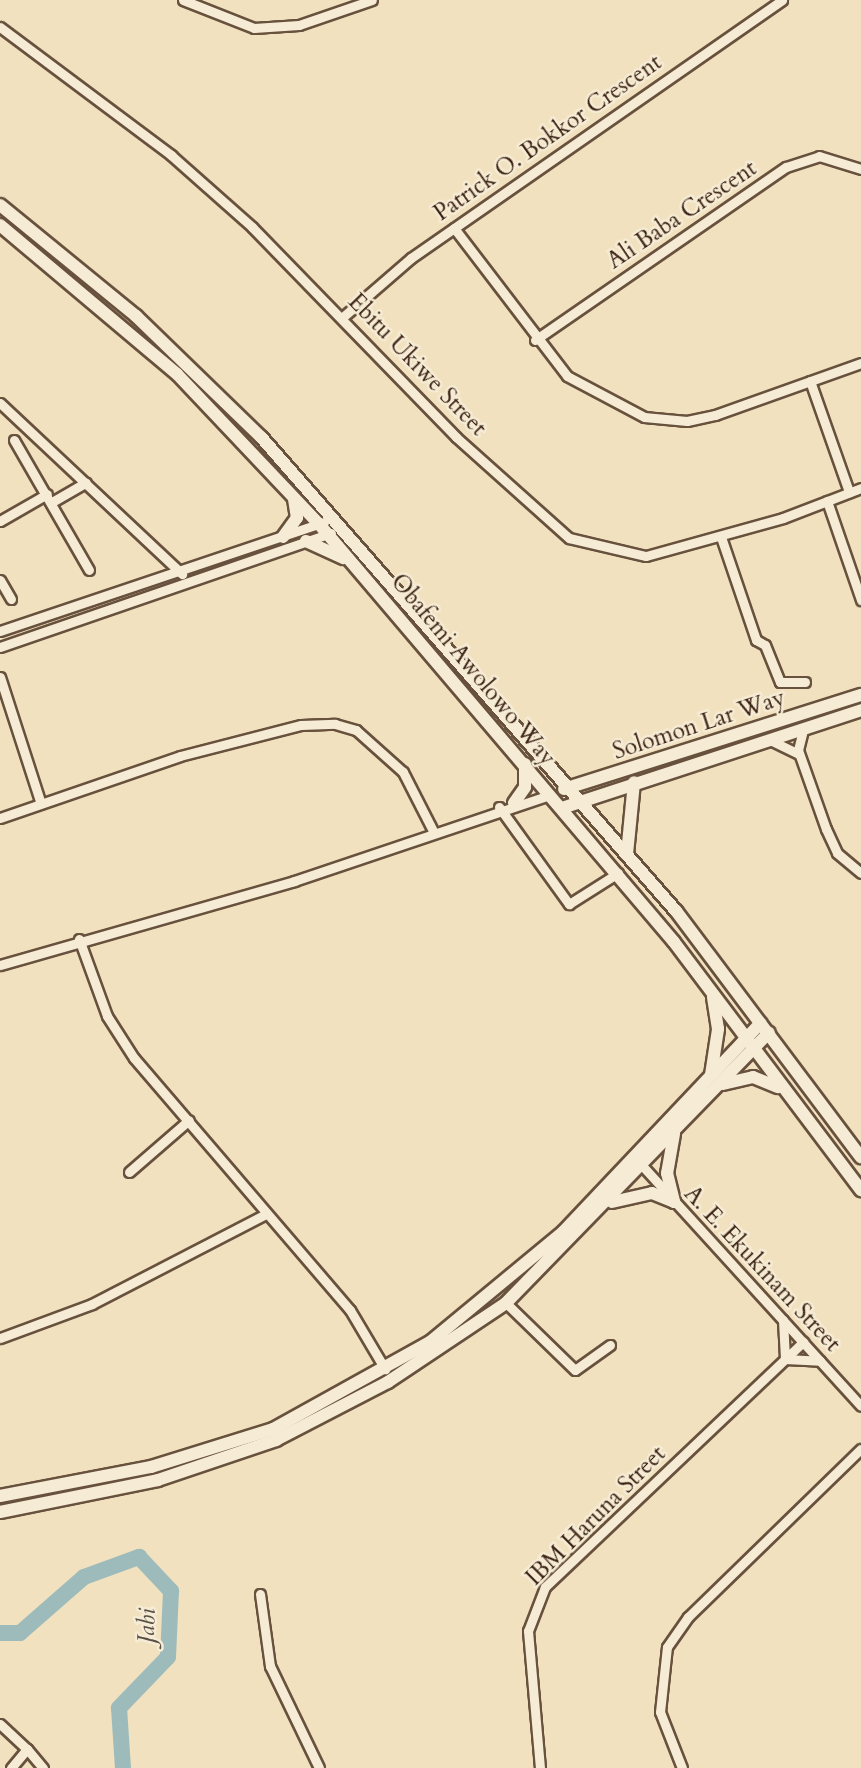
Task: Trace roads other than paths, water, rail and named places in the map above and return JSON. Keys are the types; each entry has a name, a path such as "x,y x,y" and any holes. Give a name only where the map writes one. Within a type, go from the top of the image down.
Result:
{"main road":[{"name":"Obafemi Awolowo Way","path":"0,205 194,369 339,524 627,854 765,1028 861,1157"},
{"name":"Obafemi Awolowo Way","path":"0,225 177,374 291,493 618,873 712,990 784,1091 861,1190"},
{"path":"283,537 297,519 291,493"},
{"path":"306,541 363,574"},
{"name":"Solomon Lar Way","path":"550,794 861,695"},
{"name":"Solomon Lar Way","path":"562,808 634,782 861,710"},
{"path":"514,803 525,787 525,763"},
{"path":"627,854 634,782"},
{"path":"0,1496 91,1480 247,1444 385,1368 497,1292 674,1133 713,1084 718,1029 712,990"},
{"path":"0,1512 158,1480 388,1382 506,1303 607,1204 639,1162 765,1028"},
{"path":"713,1084 753,1077 784,1091"},
{"path":"607,1204 636,1193 674,1202 667,1173 674,1133"}],"street":[{"path":"183,0 254,28 299,25 372,0"},
{"name":"Patrick O. Bokkor Crescent","path":"344,316 454,228 770,3 782,0"},
{"name":"Ebitu Ukiwe Street","path":"0,27 171,155 344,316 456,437 569,538 646,556 721,537 861,488"},
{"name":"Ali Baba Crescent","path":"536,340 786,167 819,156 861,169"},
{"path":"454,228 536,340 593,395 667,422 715,415 861,363"},
{"path":"810,381 849,492"},
{"path":"0,403 189,580"},
{"path":"14,440 50,498 89,570"},
{"path":"0,521 86,482"},
{"path":"827,500 861,600"},
{"path":"0,631 283,537 339,524"},
{"path":"0,646 306,541 323,529"},
{"path":"721,537 756,640 765,645 780,682 804,682"},
{"path":"0,580 11,599"},
{"path":"0,677 41,804"},
{"path":"0,818 180,756 301,726 335,724 356,730 403,772 433,831"},
{"path":"803,730 799,754 837,853 861,873"},
{"path":"770,740 799,754"},
{"path":"0,965 79,939 294,881 499,807 550,794"},
{"path":"499,807 569,904 618,873"},
{"path":"79,939 107,1016 264,1215 350,1310 385,1368"},
{"path":"128,1172 189,1120"},
{"name":"A. E. Ekukinam Street","path":"639,1162 861,1406"},
{"path":"0,1338 92,1304 264,1215"},
{"path":"506,1303 575,1370 610,1345"},
{"path":"783,1320 785,1359 820,1361"},
{"name":"IBM Haruna Street","path":"540,1768 528,1631 545,1587 803,1342"},
{"path":"682,1768 660,1712 667,1647 688,1616 861,1449"},
{"path":"260,1594 270,1666 319,1768"},
{"path":"0,1724 43,1768"},
{"path":"11,1768 27,1749"}],"waterway":[{"name":"Jabi","path":"0,1633 20,1633 84,1577 139,1557 171,1591 168,1657 119,1708 123,1768"}]}
